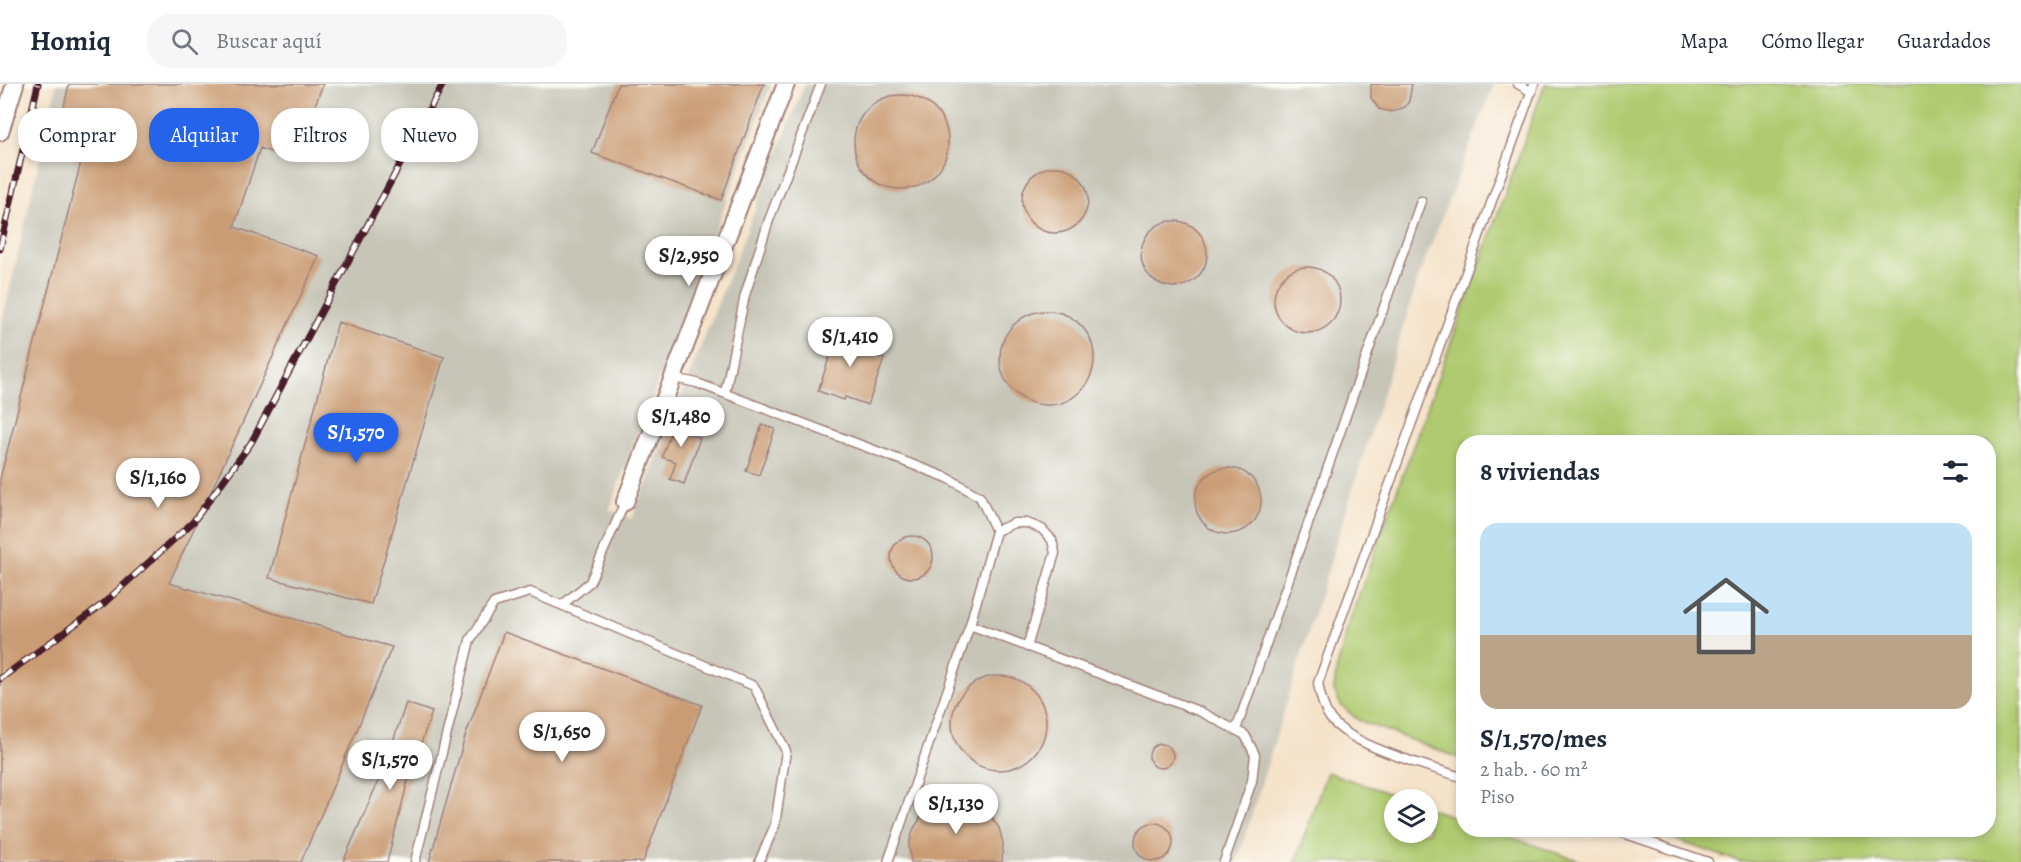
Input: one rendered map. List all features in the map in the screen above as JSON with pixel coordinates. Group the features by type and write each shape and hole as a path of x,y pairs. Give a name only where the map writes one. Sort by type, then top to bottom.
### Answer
{"street":[{"path":"0,132 15,84"},
{"path":"625,502 786,84"}],"lane":[{"path":"725,393 745,295 769,220 821,84"},
{"path":"1456,775 1362,743 1330,718 1318,683 1533,88 1518,84"},
{"path":"1236,730 1421,201"},
{"path":"674,378 725,393 948,478 980,497 996,531 970,625 888,862"},
{"path":"562,605 590,582 625,502"},
{"path":"996,531 1014,524 1027,523 1042,529 1052,540 1055,554 1027,647"},
{"path":"415,862 470,640 494,603 530,592 754,686 786,751 775,825 759,862"},
{"path":"970,625 1201,712 1245,735 1255,755 1252,781 1224,862"},
{"path":"1635,837 1708,862"}],"shaded area":[{"path":"57,84 771,84 609,510 632,519 805,84 1494,84 1419,276 1237,862 0,862 0,332 39,162 137,162 137,108 51,108"}],"green space":[{"path":"1545,84 2021,84 2021,862 1740,862 1667,837 1996,837 1996,435 1456,435 1456,757 1358,720 1341,705 1334,691 1336,672 1348,625"},
{"path":"1327,772 1384,792 1384,843 1438,843 1438,811 1456,817 1456,837 1510,837 1583,862 1295,862"}],"building":[{"path":"69,84 323,84 314,108 271,108 271,152 260,148 259,151 259,108 149,108 149,162 255,162 234,227 319,256 169,583 392,647 301,862 0,862 0,479 81,162 137,162 137,108 64,108"},
{"path":"618,84 764,84 721,200 592,153"},
{"path":"1371,84 1412,84 1409,101 1405,107 1392,112 1379,109 1371,98"},
{"path":"901,95 919,99 934,109 944,124 948,142 944,160 934,175 919,185 901,189 883,185 868,175 858,160 854,142 858,124 868,109 883,99"},
{"path":"1055,167 1068,169 1078,177 1086,187 1088,200 1086,213 1078,223 1068,231 1055,233 1042,231 1032,223 1024,213 1022,200 1024,187 1032,177 1042,169"},
{"path":"1174,221 1187,223 1197,231 1205,241 1207,254 1205,267 1197,277 1187,285 1174,287 1161,285 1151,277 1143,267 1141,254 1143,241 1151,231 1161,223"},
{"path":"1307,267 1320,269 1330,277 1338,287 1340,300 1338,313 1330,323 1320,331 1307,333 1294,331 1284,323 1276,313 1274,300 1276,287 1284,277 1294,269"},
{"path":"1047,311 1065,315 1080,325 1090,340 1094,358 1090,376 1080,391 1065,401 1047,405 1029,401 1014,391 1004,376 1000,358 1004,340 1014,325 1029,315"},
{"path":"338,322 444,357 371,604 269,578"},
{"path":"841,323 864,332 857,350 884,359 868,405 818,391"},
{"path":"678,411 692,416 686,433 700,438 684,484 670,479 676,462 662,457"},
{"path":"762,425 775,429 759,475 746,471"},
{"path":"1228,468 1241,470 1251,478 1259,488 1261,501 1259,514 1251,524 1241,532 1228,534 1215,532 1205,524 1197,514 1195,501 1197,488 1205,478 1215,470"},
{"path":"912,536 927,542 933,557 927,572 912,578 897,572 891,557 897,542"},
{"path":"504,632 702,705 643,862 429,862 465,737"},
{"path":"999,676 1017,680 1032,690 1042,705 1046,723 1042,741 1032,756 1017,766 999,770 981,766 966,756 956,741 952,723 956,705 966,690 981,680"},
{"path":"406,703 432,712 409,777 387,862 343,862 384,768"},
{"path":"1161,744 1169,748 1173,756 1169,764 1161,768 1153,764 1149,756 1153,748"},
{"path":"963,801 978,806 990,815 999,828 1003,843 1002,862 911,862 909,845 913,830 921,817 933,807 947,802"},
{"path":"1154,823 1168,828 1173,842 1168,856 1154,861 1140,856 1135,842 1140,828"}],"railway":[{"path":"0,249 38,84"},
{"path":"0,679 103,604 193,522 251,443 443,84"}]}
